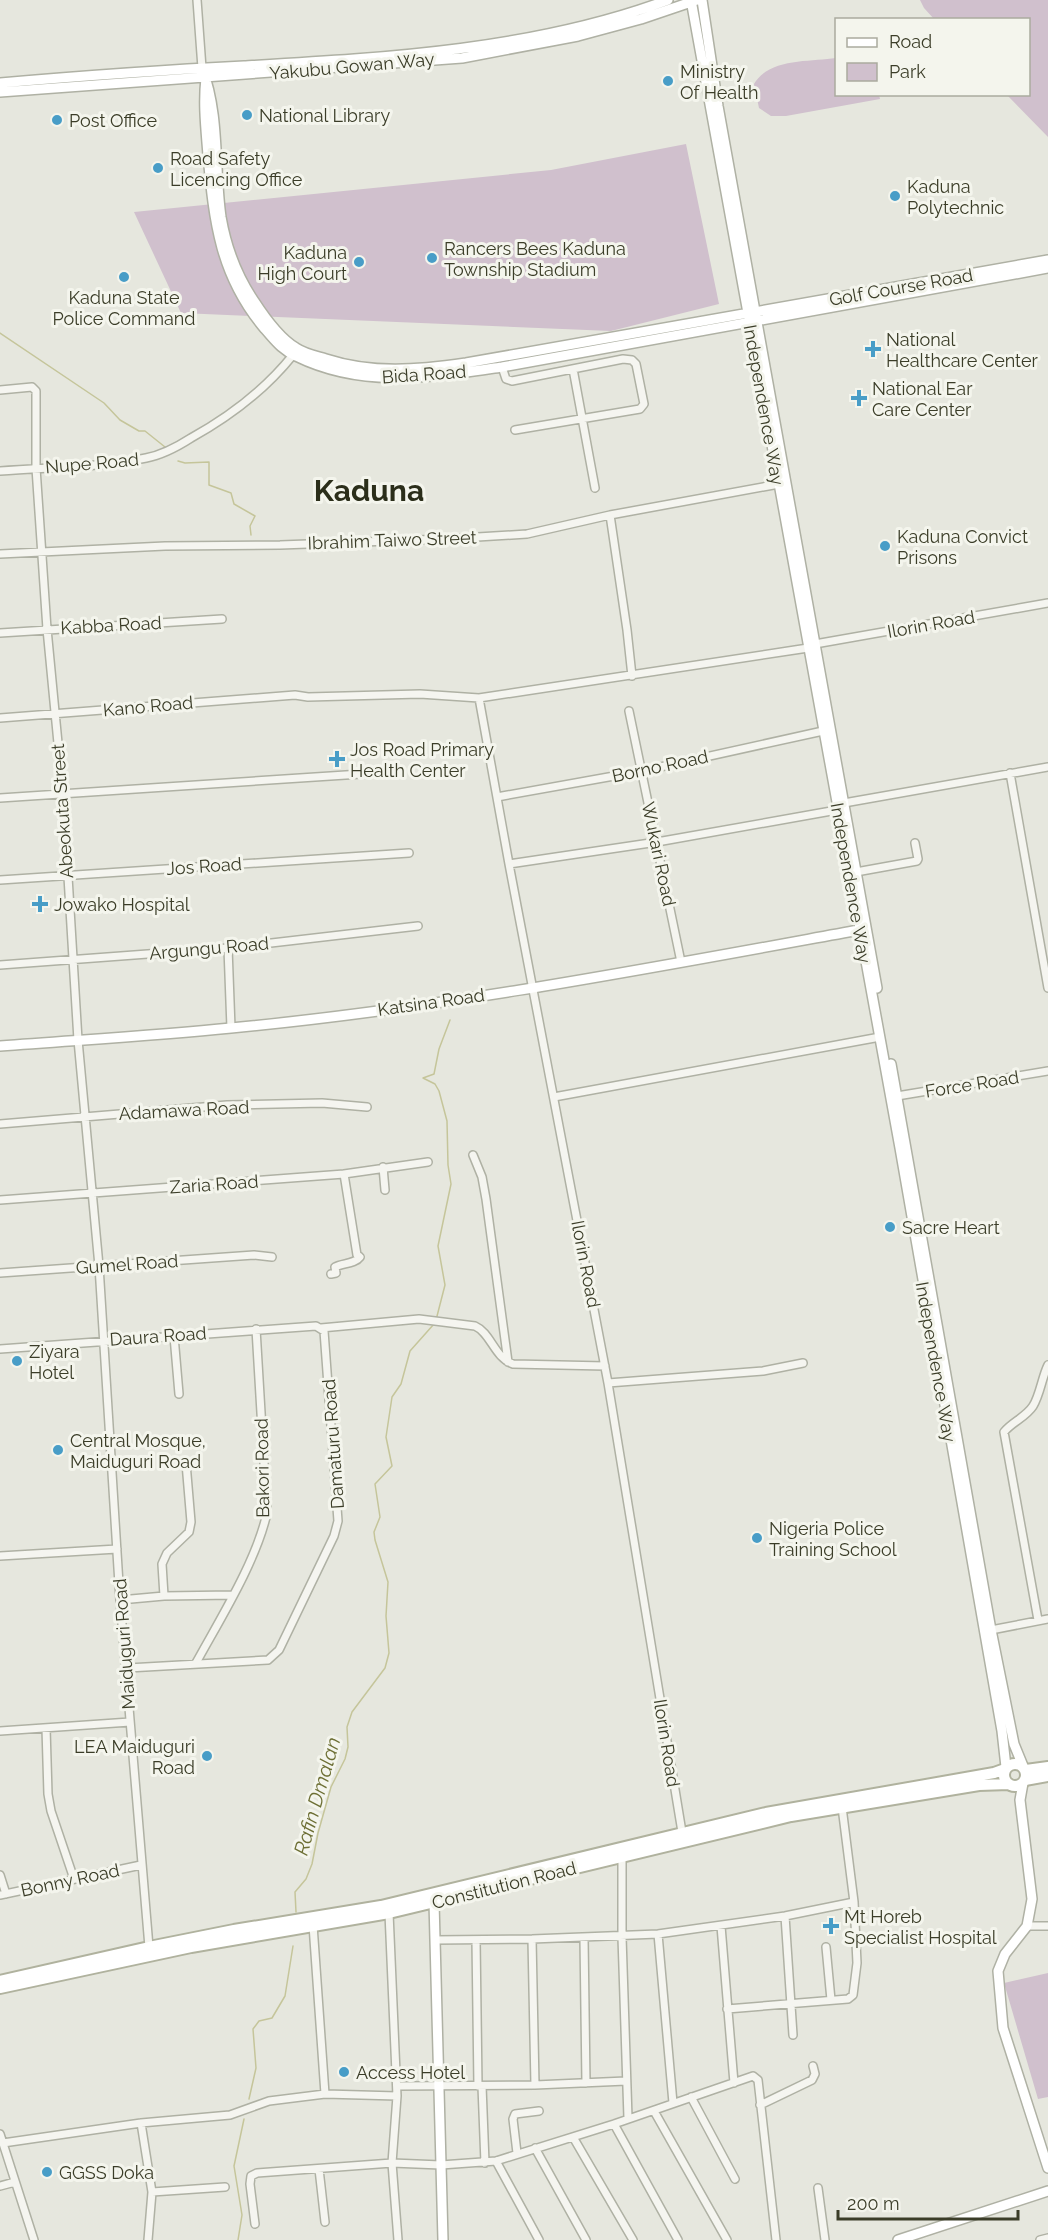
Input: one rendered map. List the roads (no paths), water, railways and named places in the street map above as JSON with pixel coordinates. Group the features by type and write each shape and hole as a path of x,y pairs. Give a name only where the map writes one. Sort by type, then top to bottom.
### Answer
{"main road":[{"name":"Constitution Road","path":"0,1988 139,1957 299,1923 527,1876 621,1856 753,1824 1020,1778 1014,1763 994,1773 803,1805 682,1832 527,1876 435,1902 389,1913 313,1925 299,1923"},
{"path":"1020,1778 1048,1767"},
{"path":"1006,1768 1004,1776 1020,1778 1048,1776"},
{"name":"Constitution Road","path":"0,1981 149,1947 285,1926"}],"street":[{"name":"Bida Road","path":"197,0 202,68 212,99 218,193 226,241 247,291 263,315 286,341 297,349 336,363 418,374 477,361 752,317"},
{"name":"Yakubu Gowan Way","path":"0,83 461,49 506,42 636,12 668,0"},
{"path":"704,13 708,0"},
{"name":"Yakubu Gowan Way","path":"0,92 462,58 578,36 696,1"},
{"name":"Independence Way","path":"696,1 704,13 778,484 811,646 823,731 856,872 991,1630 1020,1778 1020,1800 1032,1899 1027,1926"},
{"name":"Independence Way","path":"696,1 694,16 752,317 841,807 859,930 880,1037 1002,1731 1006,1768"},
{"path":"677,7 694,16"},
{"name":"Bida Road","path":"206,78 204,100 214,221 219,243 240,294 255,318 281,347 293,355 337,371 372,378 501,367 752,317"},
{"name":"Golf Course Road","path":"752,317 1048,260"},
{"name":"Golf Course Road","path":"752,317 1048,268"},
{"name":"Nupe Road","path":"0,471 115,463 163,453 220,422 252,399 273,380 293,355"},
{"path":"501,367 506,379 512,381 623,358 632,360 636,364 644,399 643,408 640,410 516,430"},
{"path":"573,369 595,488"},
{"name":"Abeokuta Street","path":"0,390 34,389 36,468 47,629 63,795 67,875 75,960 78,1040 99,1266 102,1340"},
{"name":"Ibrahim Taiwo Street","path":"0,554 42,550 445,539 527,534 610,515 778,484"},
{"path":"610,515 632,676"},
{"name":"Ilorin Road","path":"682,1832 605,1366 479,699 811,646 1048,603"},
{"name":"Kabba Road","path":"0,633 222,619"},
{"name":"Kano Road","path":"0,718 295,694 309,697 420,694 479,699"},
{"name":"Wukari Road","path":"629,711 681,963"},
{"name":"Borno Road","path":"497,797 642,771 823,731"},
{"path":"509,864 657,842 1048,767"},
{"path":"1010,773 1048,988"},
{"path":"0,798 361,774"},
{"path":"856,872 918,860 915,843"},
{"name":"Jos Road","path":"0,880 408,853"},
{"name":"Argungu Road","path":"0,965 228,948 418,926"},
{"name":"Katsina Road","path":"0,1046 231,1028 449,1001 681,963 859,930"},
{"path":"228,948 231,1028"},
{"path":"554,1097 880,1037"},
{"name":"Force Road","path":"897,1096 1047,1074"},
{"name":"Adamawa Road","path":"0,1124 228,1105 322,1103 368,1107"},
{"path":"473,1155 482,1177 486,1199 507,1362 605,1366"},
{"name":"Zaria Road","path":"0,1200 344,1174 428,1161"},
{"path":"383,1167 385,1190"},
{"path":"331,1274 336,1272 335,1267 345,1262 356,1262 360,1257 357,1254 344,1174"},
{"name":"Gumel Road","path":"0,1273 254,1255 272,1257"},
{"name":"Daura Road","path":"0,1349 406,1319 475,1326 482,1329 496,1351 507,1362"},
{"name":"Damaturu Road","path":"128,1668 268,1660 274,1656 334,1536 338,1521 325,1338 318,1327"},
{"name":"Bakori Road","path":"196,1663 233,1595 263,1528 267,1513 256,1329"},
{"path":"174,1336 179,1394"},
{"name":"Maiduguri Road","path":"102,1340 120,1600 128,1668 130,1722 149,1947"},
{"path":"608,1383 763,1371 803,1363"},
{"path":"1038,1620 1004,1432 1011,1423 1028,1412 1034,1404 1048,1365"},
{"path":"164,1596 162,1564 167,1553 189,1532 191,1522 186,1463"},
{"path":"0,1556 117,1549"},
{"path":"120,1600 164,1596 233,1595"},
{"path":"991,1630 1048,1618"},
{"path":"0,1731 130,1722"},
{"path":"46,1728 48,1794 51,1811 74,1879"},
{"path":"727,2008 848,1999 854,1991 857,1963 854,1902 842,1807"},
{"path":"621,1856 621,1936 628,2118"},
{"name":"Bonny Road","path":"3,1895 141,1865"},
{"path":"0,1875 3,1895"},
{"path":"435,1902 443,2240"},
{"path":"435,1940 584,1938 658,1934 785,1916 854,1902"},
{"path":"389,1913 397,2086 392,2163 398,2240"},
{"path":"785,1916 793,2035"},
{"path":"313,1925 325,2094"},
{"path":"721,1926 734,2083"},
{"path":"1048,1926 1027,1926 1005,1954 998,1971 1003,2028 1045,2147 1048,2168"},
{"path":"658,1934 673,2103"},
{"path":"584,1938 586,2083"},
{"path":"532,1939 535,2085"},
{"path":"476,1940 480,2086 485,2163"},
{"path":"826,1947 831,2001"},
{"path":"760,2105 812,2080 815,2074 813,2066"},
{"path":"255,2224 250,2184 251,2176 256,2173 392,2163 441,2164 496,2161 756,2077 776,2240"},
{"path":"397,2086 535,2085 626,2081"},
{"path":"3,2143 141,2123 230,2115 269,2101 325,2094 397,2096"},
{"path":"691,2097 735,2179"},
{"path":"517,2153 513,2119 515,2114 539,2111"},
{"path":"654,2111 727,2240"},
{"path":"141,2123 152,2192 148,2240"},
{"path":"614,2124 678,2240"},
{"path":"0,2134 34,2240"},
{"path":"573,2137 633,2240"},
{"path":"535,2148 586,2240"},
{"path":"496,2161 539,2240"},
{"path":"319,2169 325,2222"},
{"path":"0,2186 15,2182"},
{"path":"152,2192 225,2187"},
{"path":"818,2188 825,2240"},
{"path":"898,2240 914,2238 1048,2191"},
{"path":"1040,2240 1048,2238"}],"waterway":[{"path":"0,333 104,403 120,420 139,431 145,431 165,447"},
{"path":"178,461 209,462 209,485 231,493 234,504 255,516 250,526 251,535"},
{"name":"Rafin Dmalan","path":"436,1320 445,1285 438,1246 451,1184 447,1121 439,1091 435,1084 423,1078 434,1074 439,1049 450,1020"},
{"name":"Rafin Dmalan","path":"296,1912 295,1892 306,1879 312,1864 331,1787 345,1759 348,1747 347,1727 352,1712 385,1668 389,1653 386,1616 388,1582 374,1532 380,1517 375,1484 392,1466 386,1437 392,1397 401,1384 410,1351 434,1324"},
{"path":"249,2099 256,2068 253,2029 259,2021 272,2018 285,1996 293,1946"},
{"path":"238,2240 242,2215 234,2166 244,2119"}],"place":[{"name":"Ministry Of Health","path":"668,81"},
{"name":"National Library","path":"247,115"},
{"name":"Post Office","path":"57,120"},
{"name":"Road Safety Licencing Office","path":"158,168"},
{"name":"Kaduna Polytechnic","path":"895,196"},
{"name":"Rancers Bees Kaduna Township Stadium","path":"432,258"},
{"name":"Kaduna High Court","path":"359,262"},
{"name":"Kaduna State Police Command","path":"124,277"},
{"name":"National Healthcare Center","path":"873,349"},
{"name":"National Ear Care Center","path":"859,398"},
{"name":"Kaduna Convict Prisons","path":"885,546"},
{"name":"Jos Road Primary Health Center","path":"337,759"},
{"name":"Jowako Hospital","path":"40,904"},
{"name":"Sacre Heart","path":"890,1227"},
{"name":"Ziyara Hotel","path":"17,1361"},
{"name":"Central Mosque, Maiduguri Road","path":"58,1450"},
{"name":"Nigeria Police Training School","path":"757,1538"},
{"name":"LEA Maiduguri Road","path":"207,1756"},
{"name":"Mt Horeb Specialist Hospital","path":"831,1926"},
{"name":"Access Hotel","path":"344,2072"},
{"name":"GGSS Doka","path":"47,2172"}],"district":[{"name":"Kaduna","path":"369,490"}]}
